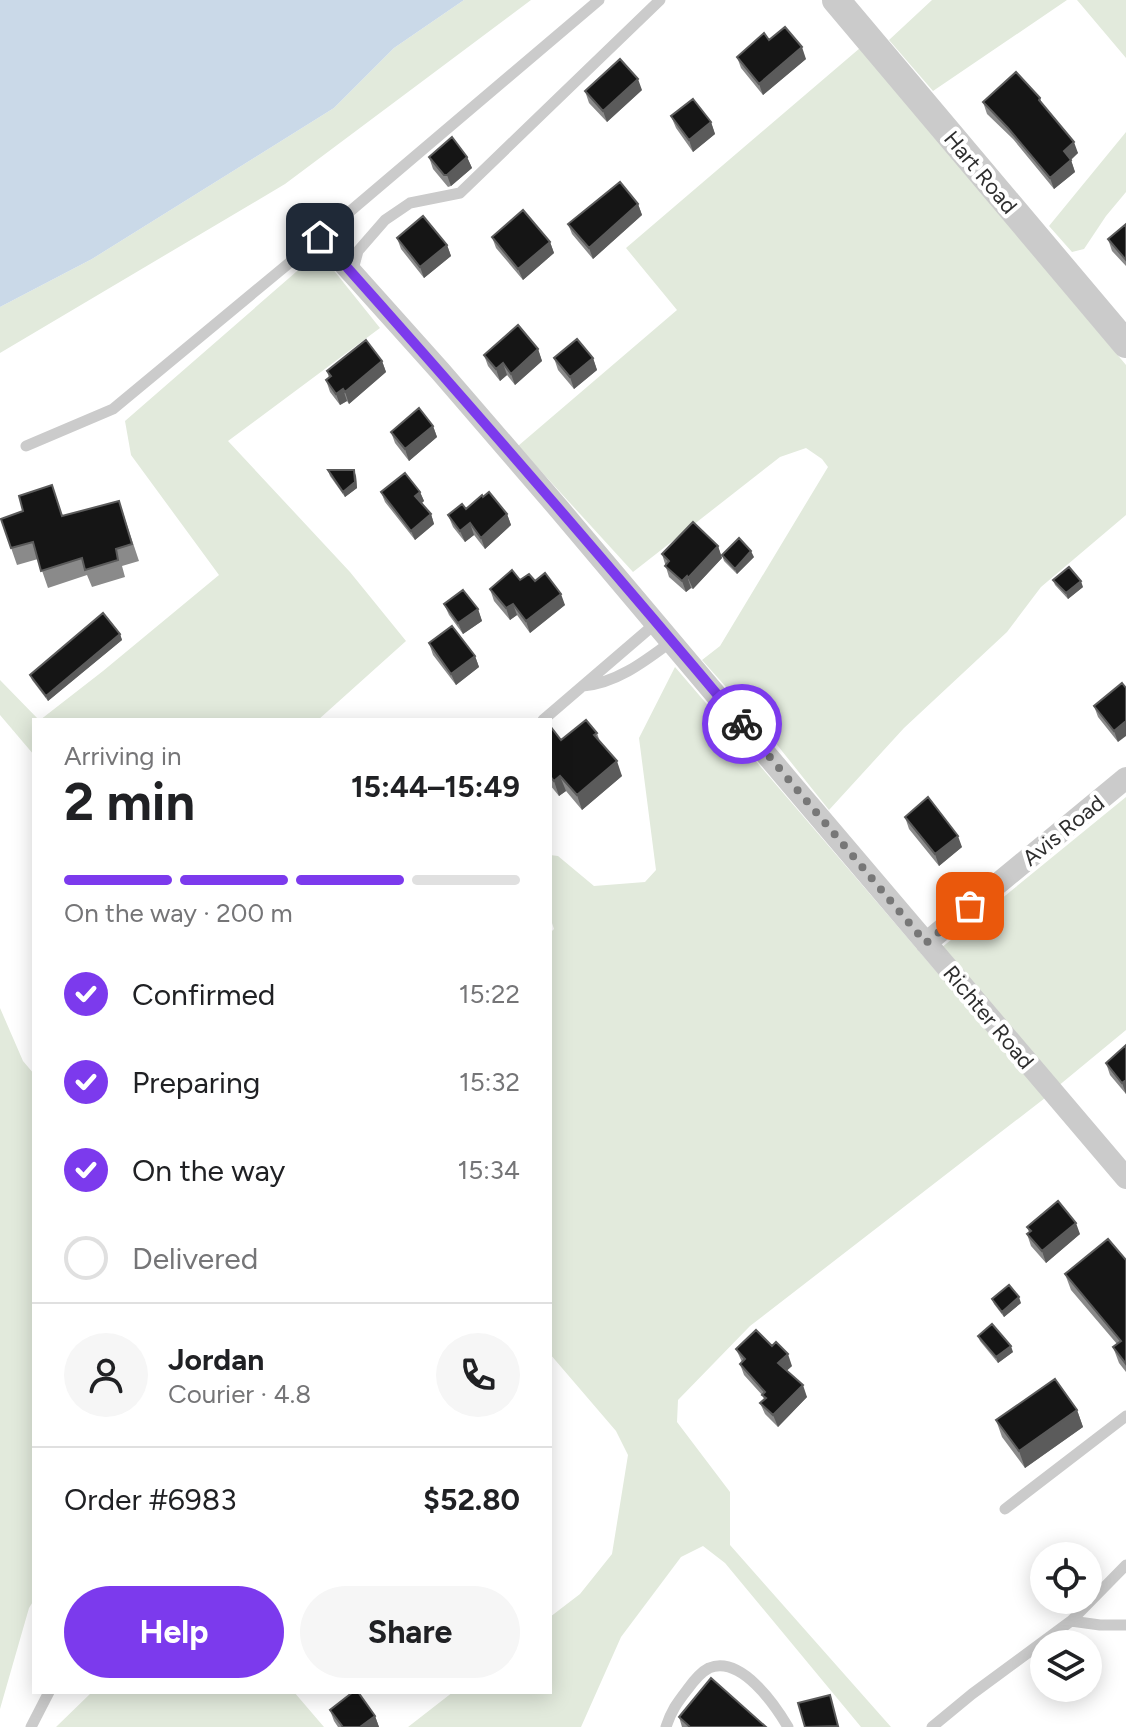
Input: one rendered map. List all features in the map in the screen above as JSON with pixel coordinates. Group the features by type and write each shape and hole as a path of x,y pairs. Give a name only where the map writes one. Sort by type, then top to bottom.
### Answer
{"street":[{"name":"Hart Road","path":"836,0 1126,344"},
{"name":"Richter Road","path":"320,237 656,622 1126,1178"},
{"name":"Avis Road","path":"926,943 1126,778"}],"lane":[{"path":"26,446 113,409 599,0"},
{"path":"352,273 358,251 385,220 410,203 460,193 660,0"},
{"path":"545,718 656,622"},
{"path":"583,686 600,684 640,665 672,641"},
{"path":"1005,1509 1126,1416"},
{"path":"932,1727 1071,1621 1126,1565"},
{"path":"1071,1621 1126,1625"},
{"path":"666,1727 672,1710 692,1683 709,1668 725,1666 754,1681 788,1727"},
{"path":"31,1727 48,1694"}],"shaded area":[{"path":"464,0 531,0 285,184 0,353 0,307 92,259 334,108 394,48"},
{"path":"932,0 1067,0 933,91 889,40"},
{"path":"1077,0 1126,0 1126,58"},
{"path":"860,48 1126,365 1126,515 1041,587 1007,632 904,728 829,810 774,741 702,660 720,646 828,467 822,459 806,448 780,457 633,572 518,446 677,310 626,248"},
{"path":"1126,132 1126,192 1084,249 1072,252 1049,226"},
{"path":"319,252 380,328 228,441 350,572 406,641 320,718 43,718 219,575 131,455 125,421"},
{"path":"675,667 1045,1098 750,1326 678,1400 677,1422 730,1492 730,1545 891,1727 861,1727 725,1563 703,1546 681,1557 621,1637 581,1727 408,1727 450,1694 552,1694 552,1615 580,1594 612,1554 628,1455 616,1431 552,1356 552,855 558,856 594,886 645,882 656,870 639,738"},
{"path":"0,680 37,718 32,718 32,753 0,715"},
{"path":"1126,797 1126,1030 1057,1087 941,948"},
{"path":"0,1008 23,1061 32,1072 32,1603 0,1709"},
{"path":"90,1694 296,1694 324,1727 56,1727"}],"water":[{"path":"0,0 464,0 394,48 334,108 92,259 0,307"}],"building":[{"path":"785,27 802,47 759,84 737,57 764,33 769,40"},
{"path":"620,59 638,79 603,111 585,91"},
{"path":"1016,72 1074,142 1064,151 1071,160 1050,178 983,102"},
{"path":"693,99 711,122 689,140 671,116"},
{"path":"452,137 467,157 444,175 429,157"},
{"path":"620,182 638,204 589,248 568,224"},
{"path":"523,210 550,242 518,269 492,237"},
{"path":"423,216 447,245 420,267 397,238"},
{"path":"1126,224 1126,260 1108,239"},
{"path":"518,325 538,349 511,374 503,363 496,369 484,355"},
{"path":"577,339 593,358 570,377 554,358"},
{"path":"366,340 382,361 345,392 343,389 336,394 326,380 331,376 327,371"},
{"path":"419,408 433,426 405,449 391,432"},
{"path":"328,470 354,470 355,482 343,492"},
{"path":"405,473 420,492 415,496 431,514 411,531 381,492"},
{"path":"52,485 62,516 119,501 132,544 116,549 118,560 85,570 82,558 41,571 33,542 11,548 1,519 23,511 19,496"},
{"path":"489,492 507,514 481,538 470,523 460,531 448,515 462,504 466,509"},
{"path":"693,522 718,546 682,581 665,566 669,561 662,554"},
{"path":"739,538 751,551 735,569 722,555"},
{"path":"1069,567 1081,581 1066,593 1053,580"},
{"path":"512,570 520,580 529,574 535,581 545,573 561,594 526,621 513,604 506,608 490,589"},
{"path":"463,590 478,609 458,623 444,604"},
{"path":"103,613 120,634 46,696 30,675"},
{"path":"452,626 475,656 451,674 429,643"},
{"path":"1122,683 1126,688 1126,721 1114,731 1094,706"},
{"path":"586,720 597,733 594,735 617,761 577,795 560,776 554,781 552,778 552,729 561,740"},
{"path":"928,797 958,836 935,854 905,817"},
{"path":"1126,1045 1126,1080 1122,1083 1106,1063"},
{"path":"1058,1201 1076,1223 1042,1251 1027,1234 1031,1231 1027,1227"},
{"path":"1108,1239 1126,1260 1126,1364 1113,1347 1121,1341 1065,1274"},
{"path":"1009,1285 1019,1297 1002,1312 992,1299"},
{"path":"992,1324 1011,1346 996,1357 978,1336"},
{"path":"756,1330 772,1346 776,1342 788,1354 778,1363 803,1385 773,1415 760,1403 766,1398 762,1395 765,1392 740,1364 745,1359 736,1349"},
{"path":"1055,1379 1077,1410 1019,1451 996,1420"},
{"path":"711,1678 766,1727 690,1727 679,1717"},
{"path":"350,1694 359,1694 375,1716 360,1727 343,1727 330,1710"},
{"path":"830,1695 838,1726 805,1727 798,1703"}],"way so far":[{"path":"742,724 926,943 970,906"}],"route":[{"path":"320,237 441,372 742,724"}]}
